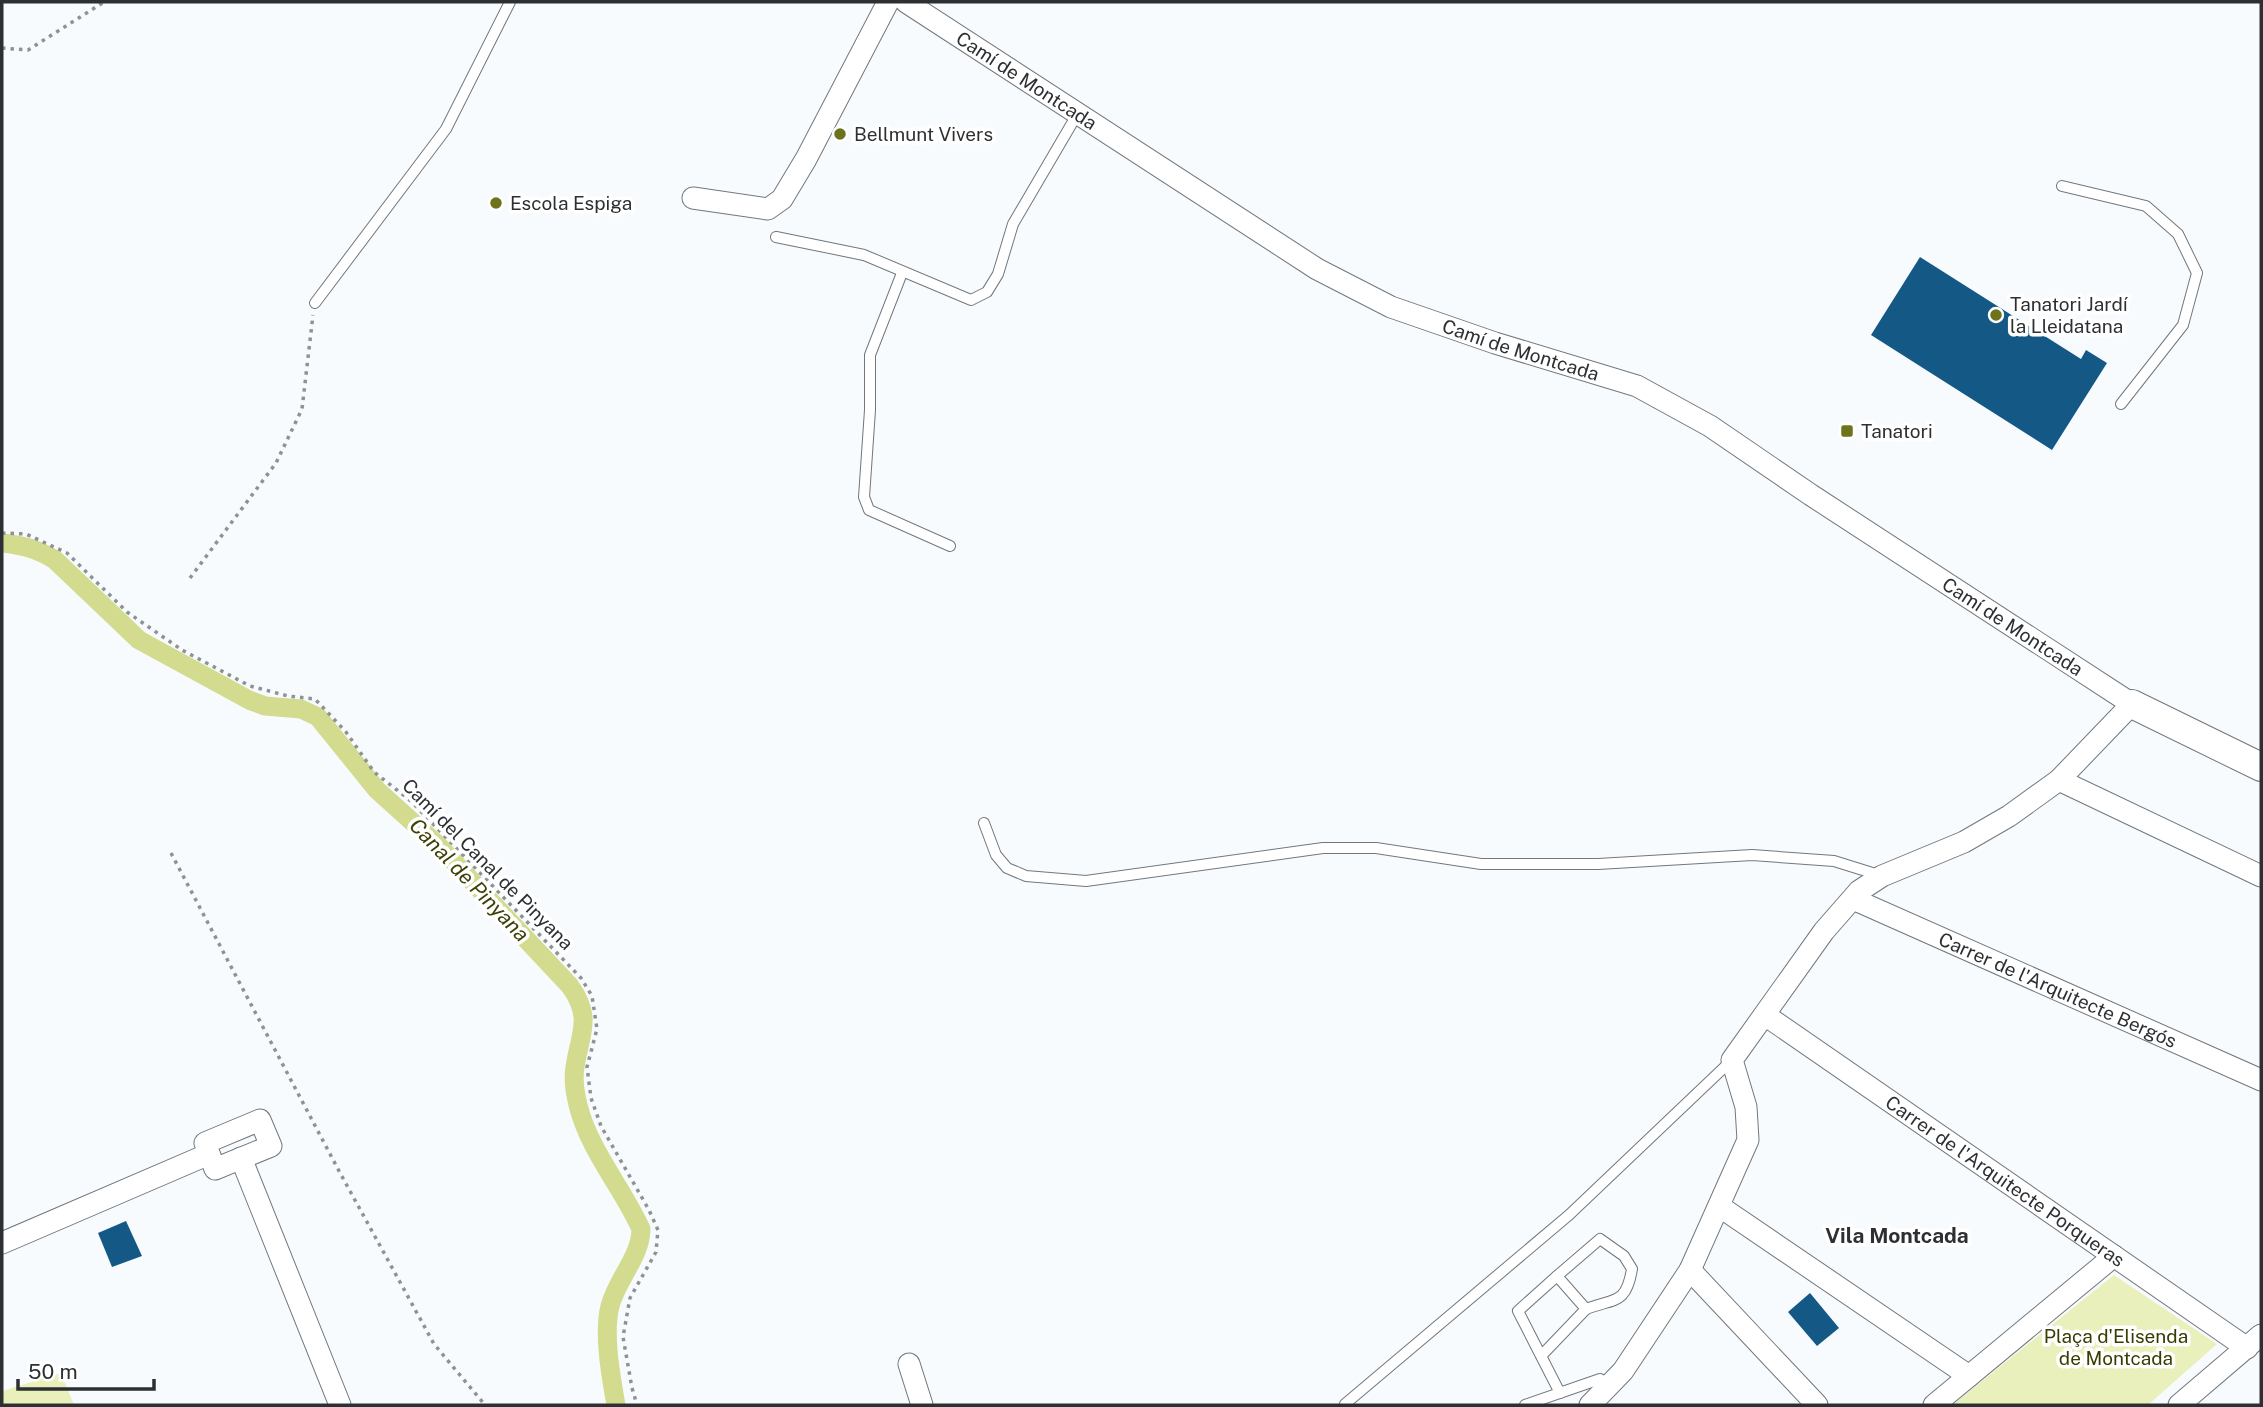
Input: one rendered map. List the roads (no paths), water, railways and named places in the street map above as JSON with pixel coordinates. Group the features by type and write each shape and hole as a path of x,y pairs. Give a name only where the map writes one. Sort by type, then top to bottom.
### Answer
{"street":[{"path":"693,198 768,209 782,199 806,159 888,2"},
{"name":"Camí de Montcada","path":"906,2 1317,268 1391,307 1495,343 1637,386 1710,426 2132,704"},
{"path":"1590,1405 1623,1371 1690,1270 1748,1140 1746,1107 1732,1060 1824,931 1859,891 1882,876 1964,842 2009,817 2059,780 2132,704 2261,767"},
{"path":"2059,780 2261,876"},
{"name":"Carrer de l'Arquitecte Bergós","path":"1853,899 2261,1080"},
{"name":"Carrer de l'Arquitecte Porqueras","path":"1765,1015 2114,1256 2254,1341"},
{"path":"260,1120 271,1146 241,1158 215,1169 205,1143 260,1120"},
{"path":"2,1243 209,1154"},
{"path":"241,1158 340,1405"},
{"path":"1719,1206 1969,1376"},
{"path":"1934,1405 2114,1256"},
{"path":"1690,1270 1817,1405"},
{"path":"2179,1405 2254,1341"},
{"path":"909,1364 922,1405"}],"lane":[{"path":"315,303 446,129 510,2"},
{"path":"776,237 863,255 971,300 987,292 998,274 1013,223 1078,113"},
{"path":"2062,186 2146,206 2178,233 2197,273 2183,325 2121,404"},
{"path":"902,273 870,355 870,410 864,497 869,510 950,546"},
{"path":"984,823 996,855 1007,867 1026,876 1086,881 1322,848 1376,848 1480,864 1598,864 1752,855 1834,861 1882,876"},
{"path":"1345,1404 1569,1216 1732,1060"},
{"path":"1541,1356 1586,1309 1618,1300 1629,1289 1632,1269 1624,1256 1600,1240 1518,1311 1541,1356 1560,1393"},
{"path":"1557,1276 1586,1309"},
{"path":"1525,1405 1600,1379 1610,1385"}],"waterway":[{"name":"Canal de Pinyana","path":"2,543 30,548 55,560 139,640 249,700 265,706 301,709 318,717 377,790 438,845 570,986 577,997 583,1017 574,1072 578,1105 598,1153 641,1229 637,1249 613,1296 608,1317 608,1356 616,1405"}],"place":[{"name":"Bellmunt Vivers","path":"840,134"},
{"name":"Escola Espiga","path":"496,203"},
{"name":"Tanatori Jardí la Lleidatana","path":"1996,315"},
{"name":"Tanatori","path":"1847,431"}],"district":[{"name":"Vila Montcada","path":"1897,1236"}],"park label":[{"name":"Plaça d'Elisenda de Montcada","path":"2116,1347"}]}
